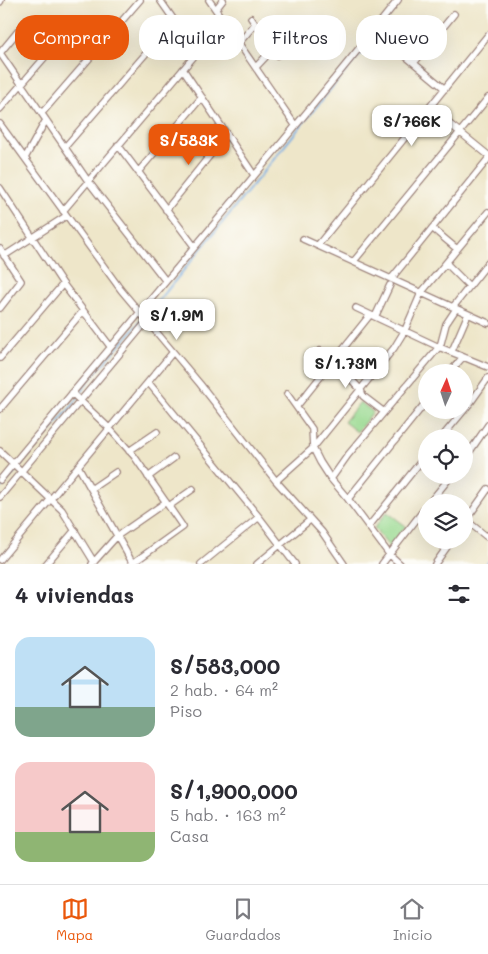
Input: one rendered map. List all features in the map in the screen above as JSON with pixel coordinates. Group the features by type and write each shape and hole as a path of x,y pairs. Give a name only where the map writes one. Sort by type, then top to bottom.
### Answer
{"street":[{"path":"42,113 140,0"},
{"path":"160,0 170,15"},
{"path":"209,0 220,15"},
{"path":"216,9 223,0"},
{"path":"386,15 398,0"},
{"path":"414,63 454,14"},
{"path":"244,35 253,21 254,22"},
{"path":"15,35 0,53 88,181 165,280"},
{"path":"318,245 488,35"},
{"path":"244,50 295,125"},
{"path":"0,480 356,52"},
{"path":"0,109 43,60"},
{"path":"65,147 140,60"},
{"path":"4,256 33,238 65,213 88,181 191,60"},
{"path":"256,67 262,60"},
{"path":"410,60 445,90"},
{"path":"183,69 254,175"},
{"path":"138,172 202,97"},
{"path":"354,261 488,98"},
{"path":"296,406 372,316 391,282 488,157 430,108"},
{"path":"25,158 46,120"},
{"path":"0,124 121,290 200,384 276,481 322,532 344,564"},
{"path":"166,210 227,134"},
{"path":"118,146 194,246"},
{"path":"0,188 63,284 110,346"},
{"path":"276,481 313,448 361,390 394,348 405,330 421,293 488,212"},
{"path":"432,228 457,249"},
{"path":"303,239 354,261 391,282 421,293 488,323"},
{"path":"0,249 21,281 1,306"},
{"path":"446,263 469,286"},
{"path":"330,479 441,343 446,324 454,308 488,263"},
{"path":"0,358 63,284"},
{"path":"356,308 438,347 488,367"},
{"path":"0,409 83,311"},
{"path":"452,351 468,314"},
{"path":"475,317 488,318"},
{"path":"0,496 147,321"},
{"path":"320,351 361,390 363,396 384,412"},
{"path":"0,560 173,352"},
{"path":"457,364 463,357"},
{"path":"448,429 488,378"},
{"path":"148,382 259,517 295,564"},
{"path":"72,393 130,451 183,527 133,564 78,466"},
{"path":"288,394 312,429 313,448 330,479 400,564"},
{"path":"348,499 418,412"},
{"path":"473,447 488,425"},
{"path":"130,451 157,432"},
{"path":"0,451 62,510 93,563 118,536 193,489"},
{"path":"148,477 174,458"},
{"path":"369,526 418,465"},
{"path":"91,489 116,472"},
{"path":"437,494 445,484"},
{"path":"473,510 488,489"},
{"path":"201,564 259,517"},
{"path":"382,564 418,517"},
{"path":"257,564 310,520"},
{"path":"473,527 487,537 488,535"},
{"path":"46,564 75,530"},
{"path":"435,564 446,549"}],"green space":[{"path":"360,402 373,412 357,432 344,422"},
{"path":"387,512 406,526 390,548 374,528"}],"waterway":[{"path":"19,466 74,404 89,380 161,298 334,85 361,53 364,55 367,45 402,0"},
{"path":"0,489 16,470"}]}
